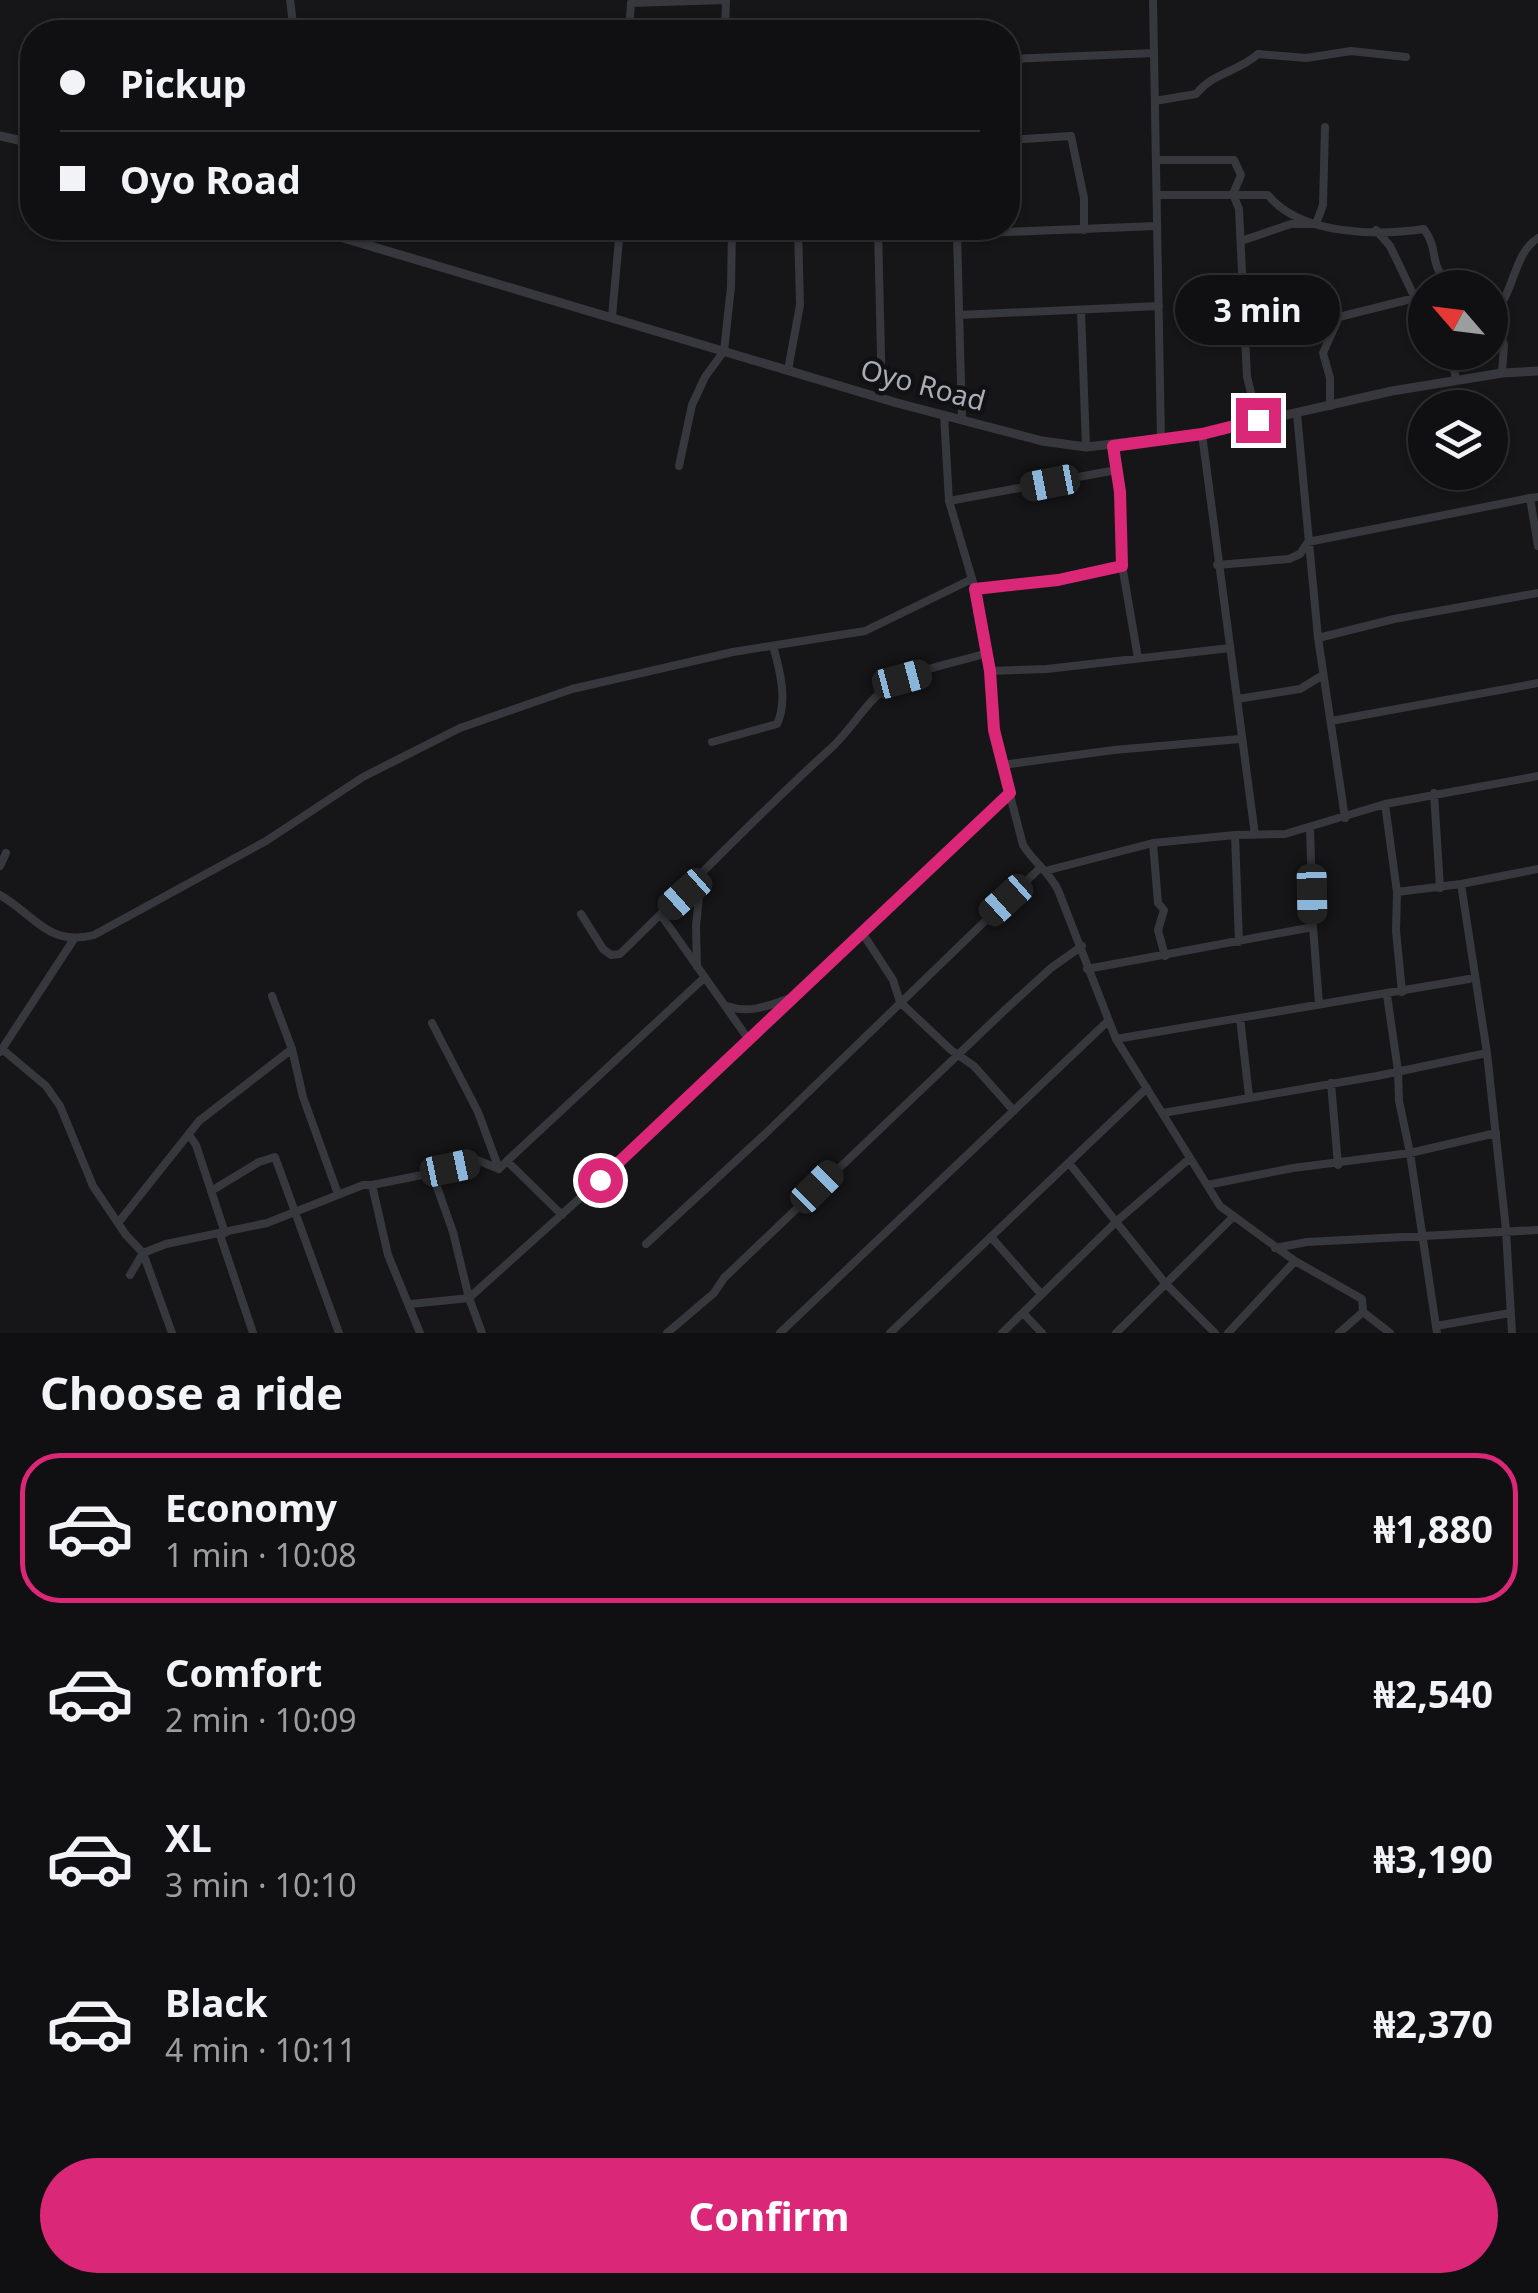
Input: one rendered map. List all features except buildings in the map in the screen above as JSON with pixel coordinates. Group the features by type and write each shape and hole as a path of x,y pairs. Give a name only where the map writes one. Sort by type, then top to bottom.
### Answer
{"street":[{"path":"630,20 632,4 726,0 725,20"},
{"path":"1153,0 1160,441"},
{"path":"1156,101 1196,94 1208,80 1243,67 1258,54 1306,58 1350,51 1406,57"},
{"path":"1020,59 1154,53"},
{"path":"1316,224 1323,205 1325,127"},
{"path":"1020,139 1071,136 1084,198 1084,230"},
{"path":"1157,160 1234,160 1240,175 1232,194 1238,209 1241,241 1247,377 1258,420"},
{"path":"1157,195 1268,195 1280,211 1316,224"},
{"path":"1241,241 1291,224 1424,230 1432,240 1436,270"},
{"path":"1020,232 1157,226"},
{"path":"1376,230 1390,246 1408,283"},
{"path":"1508,291 1525,249 1538,238"},
{"name":"Oyo Road","path":"351,240 882,398 1042,440 1086,447 1202,434 1392,391 1538,371"},
{"path":"612,317 619,240"},
{"path":"680,466 692,404 724,351 731,240"},
{"path":"788,370 800,305 798,240"},
{"path":"878,240 882,398"},
{"path":"957,240 962,420"},
{"path":"1330,406 1330,378 1323,353 1339,317 1408,300"},
{"path":"959,315 1159,306"},
{"path":"1080,310 1086,447"},
{"path":"1454,370 1456,380"},
{"path":"1297,414 1318,638 1345,818"},
{"path":"944,415 949,501 975,589 990,671 994,730 1022,845 1045,868 1082,946 1116,1039 1220,1206 1295,1261 1362,1299 1363,1312 1390,1333"},
{"path":"1202,434 1255,835"},
{"path":"1113,446 1122,566 1138,658"},
{"path":"949,501 1116,470"},
{"path":"1217,564 1289,559 1300,554 1308,542 1534,498 1538,546"},
{"path":"975,589 1058,580 1122,566"},
{"path":"0,895 57,937 74,939 108,929 212,872 362,777 460,728 572,689 706,658 865,631 972,579"},
{"path":"1318,638 1394,619 1538,593"},
{"path":"712,742 776,724 781,714 782,687 774,646"},
{"path":"990,671 1046,670 1230,648"},
{"path":"582,914 603,949 612,955 620,954 802,772 830,749 888,686 987,653"},
{"path":"1237,699 1300,689 1324,675"},
{"path":"1331,721 1538,683"},
{"path":"1002,765 1240,739"},
{"path":"646,1244 1045,868 1152,843 1285,834 1434,792 1538,776"},
{"path":"1434,792 1440,888"},
{"path":"411,1304 468,1298 562,1215 1010,793"},
{"path":"1384,804 1397,892 1402,992"},
{"path":"1310,827 1312,927 1319,1004"},
{"path":"1235,835 1239,942"},
{"path":"1152,843 1158,903 1164,910 1158,930 1165,956"},
{"path":"0,866 6,853"},
{"path":"1397,892 1538,869"},
{"path":"697,966 701,874"},
{"path":"1462,884 1496,1133 1512,1333"},
{"path":"661,915 749,1040"},
{"path":"1088,969 1312,927"},
{"path":"863,934 893,980 900,1002 988,1081 1014,1111"},
{"path":"74,939 1,1051 46,1086 60,1106 94,1186 143,1252 172,1333"},
{"path":"667,1333 714,1293 724,1278 833,1171 1051,968 1082,946"},
{"path":"499,1169 704,978"},
{"path":"1116,1039 1473,982"},
{"path":"1387,994 1399,1101 1437,1330 1510,1313"},
{"path":"272,996 338,1194"},
{"path":"725,1005 751,1010 794,997"},
{"path":"1240,1018 1249,1096"},
{"path":"780,1333 1108,1021"},
{"path":"432,1024 478,1112 499,1169"},
{"path":"0,1031 10,1037"},
{"path":"118,1223 213,1108 292,1049"},
{"path":"1163,1113 1487,1054"},
{"path":"1331,1084 1338,1164"},
{"path":"890,1333 1147,1088"},
{"path":"1207,1184 1410,1153 1496,1133"},
{"path":"189,1135 211,1191 253,1333"},
{"path":"211,1191 259,1162 276,1157 339,1333"},
{"path":"1002,1333 1118,1220 1189,1159"},
{"path":"130,1275 143,1252 267,1223 363,1185 432,1173 477,1160 499,1169"},
{"path":"507,1161 562,1215"},
{"path":"1069,1163 1165,1283 1215,1333"},
{"path":"432,1173 482,1333"},
{"path":"372,1186 388,1255 420,1333"},
{"path":"1116,1333 1233,1217"},
{"path":"1276,1248 1307,1242 1538,1230"},
{"path":"992,1238 1041,1294"},
{"path":"1228,1333 1295,1261"},
{"path":"1340,1333 1363,1312"},
{"path":"1023,1313 1042,1333"}],"route":[{"path":"600,1180 1010,793 994,730 990,671 975,589 1058,580 1122,566 1120,492 1113,446 1202,434 1258,420"}]}
